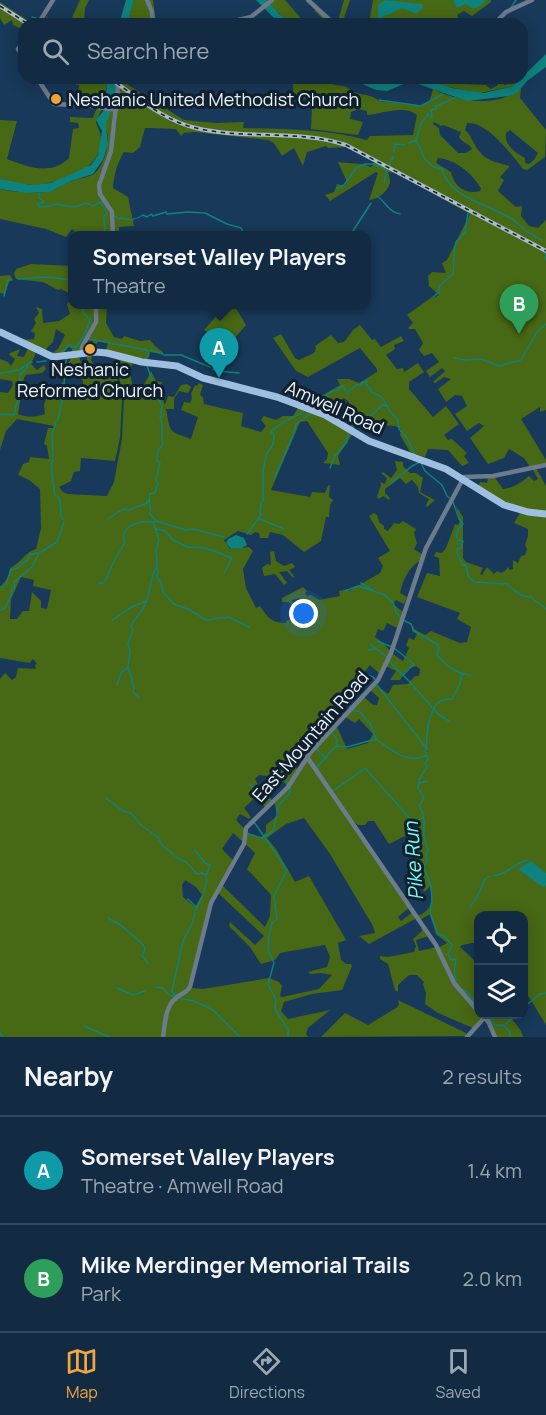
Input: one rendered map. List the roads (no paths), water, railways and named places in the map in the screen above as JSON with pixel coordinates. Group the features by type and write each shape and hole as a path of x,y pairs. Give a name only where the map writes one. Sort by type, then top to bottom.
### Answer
{"main road":[{"name":"Amwell Road","path":"0,332 53,357 80,352 101,352 142,362 177,366 201,377 277,397 325,415 369,441 436,464 468,479 504,505 528,512 546,514"}],"street":[{"path":"42,18 54,0"},
{"path":"147,0 152,18"},
{"path":"308,0 328,18"},
{"path":"500,18 506,12 532,0"},
{"path":"247,18 271,1"},
{"path":"41,84 54,104 115,109"},
{"path":"113,231 112,216 109,206 100,194 99,185 110,154 118,84"},
{"path":"80,352 96,322 96,309"},
{"path":"468,479 546,465"},
{"name":"East Mountain Road","path":"163,1037 170,1004 190,987 211,903 243,845 246,828 288,787 307,757 378,679 391,653 425,550 468,479"},
{"path":"307,757 436,945 452,980 474,1006"},
{"path":"467,1037 481,1019"},
{"path":"485,1019 495,1037"}],"waterway":[{"path":"510,9 516,0"},
{"path":"379,100 421,106 443,94"},
{"path":"455,98 436,106 436,109 431,110 432,118 428,114 421,124 416,140 425,159 432,166 442,169 446,179 461,194 514,220 542,240"},
{"path":"409,143 416,140"},
{"path":"394,152 395,144 406,145"},
{"path":"389,165 393,157"},
{"path":"337,188 344,185 356,168 365,164 375,164 387,170 384,183"},
{"path":"39,193 39,198 44,202 37,204 40,207 54,204 75,207 86,203 93,206 101,202 107,214 104,216 105,231"},
{"path":"377,196 390,209 400,214"},
{"path":"353,231 371,203"},
{"path":"115,216 119,219 130,219 166,212 167,214 205,213 241,228 242,231"},
{"path":"433,297 439,292 439,286 453,274 456,242 465,232 468,213"},
{"path":"545,253 546,260"},
{"path":"18,279 45,277 68,280"},
{"path":"4,296 10,279"},
{"path":"83,309 90,320 86,337"},
{"path":"454,358 481,359 499,366 521,360 537,332 546,324"},
{"path":"73,351 84,336"},
{"path":"89,339 147,350 149,355 146,358"},
{"path":"61,353 69,345 74,347"},
{"path":"150,350 163,354"},
{"path":"164,355 181,355 210,367"},
{"path":"57,421 67,358"},
{"path":"37,362 46,361"},
{"path":"0,414 14,415 19,394 20,375 27,368 28,363 32,362"},
{"path":"0,373 19,370 27,365"},
{"path":"147,366 162,407 160,417 163,445 158,450 157,460 160,463 156,479 158,484 149,499 150,514 155,520 159,540 156,552 157,578 161,582 163,592 174,604 206,620 229,617 249,627"},
{"path":"212,369 239,373"},
{"path":"309,406 343,386 347,393 356,385 367,381 366,384 372,392 382,397 398,420 399,429 407,438 415,455"},
{"path":"351,428 373,414 382,405 388,406"},
{"path":"247,534 261,515 263,469 267,453 273,445 274,435 271,432 306,410"},
{"path":"274,479 296,424 310,414"},
{"path":"53,457 52,435 56,423"},
{"path":"330,468 335,456 347,442 348,433"},
{"path":"53,459 55,495"},
{"path":"391,483 420,462"},
{"path":"421,463 425,471 442,485 451,499"},
{"path":"57,497 60,500 63,520"},
{"path":"108,519 123,509 129,510 147,503 149,499"},
{"path":"453,502 463,524 456,534 458,540 463,541 457,552 463,566 466,565 468,576 474,582 507,584 523,596 531,597 546,609"},
{"path":"260,519 284,529"},
{"path":"156,521 186,530 193,529 224,537"},
{"path":"41,552 57,542 64,522"},
{"path":"98,583 104,583 124,544 126,530 137,523 155,522"},
{"path":"157,529 165,531 173,540 187,547 206,548 232,558 224,573"},
{"path":"5,586 11,570 18,568 28,560 29,555 37,553"},
{"path":"12,594 14,582 32,567 39,553"},
{"path":"117,685 121,673 128,667 130,652 128,643 133,629 131,626 145,605 156,568"},
{"path":"361,583 372,590"},
{"path":"345,591 358,586 385,595 394,604 396,613 401,617"},
{"path":"0,610 5,608 11,595"},
{"path":"112,620 146,601"},
{"path":"405,621 411,624 414,631 437,644 439,647 437,655 448,666 471,675"},
{"path":"377,641 392,647"},
{"path":"370,644 387,657"},
{"path":"394,648 414,664 403,675"},
{"path":"368,650 375,649"},
{"path":"390,662 408,680"},
{"path":"128,667 134,687 133,692 139,698"},
{"path":"357,674 371,676 376,680"},
{"name":"Pike Run","path":"456,981 454,971 456,959 451,960 448,954 452,945 443,935 438,935 430,913 431,886 424,867 428,850 424,835 424,815 419,806 424,798 418,788 420,778 427,767 425,763 428,760 425,751 431,714 439,702 452,699 460,683 461,674"},
{"path":"409,681 438,714 449,721"},
{"path":"377,685 427,749"},
{"path":"349,696 350,707"},
{"path":"353,711 359,711 370,723 376,739"},
{"path":"322,723 331,729"},
{"path":"333,733 337,740 336,745"},
{"path":"317,767 336,746 347,747 376,739 406,757 426,756"},
{"path":"305,741 314,746"},
{"path":"316,749 326,758"},
{"path":"333,791 365,768 414,823 422,818"},
{"path":"271,775 274,778 284,777 288,783"},
{"path":"420,783 427,781"},
{"path":"249,784 271,801"},
{"path":"248,834 262,838 273,831 277,807 290,793 290,787"},
{"path":"106,798 123,811 131,813 141,825 158,837 162,845 186,862 197,874 206,875 207,881 203,894"},
{"path":"254,822 287,870 274,896 277,919 272,923 269,936 268,950 274,963 268,984 276,1000 275,1009 288,1030 288,1037"},
{"path":"195,850 205,863 210,865 207,874"},
{"path":"493,876 528,860"},
{"path":"470,907 484,880 490,876"},
{"path":"197,908 202,896"},
{"path":"188,899 197,908 195,911"},
{"path":"193,920 195,913"},
{"path":"108,918 142,943 145,949 142,956 148,963"},
{"path":"176,996 172,991 183,941 193,922"},
{"path":"156,987 162,988 171,996 176,995"},
{"path":"117,988 133,995 145,991"},
{"name":"Pike Run","path":"462,989 474,1002"},
{"path":"528,1004 540,994 546,993"},
{"path":"178,998 194,1001 213,1010 240,1037"},
{"name":"Pike Run","path":"489,1019 495,1025 503,1025 510,1032 510,1037"},
{"path":"504,1026 511,1019"},
{"path":"84,1026 109,1037"},
{"path":"0,1033 3,1037"}],"railway":[{"path":"0,6 19,18"},
{"path":"117,84 162,114 184,125 215,132 309,137 346,145 546,251"}],"place":[{"name":"Neshanic United Methodist Church","path":"56,99"},
{"name":"Mike Merdinger Memorial Trails","path":"519,334"},
{"name":"Neshanic Reformed Church","path":"90,349"},
{"name":"Somerset Valley Players","path":"219,378"}]}
